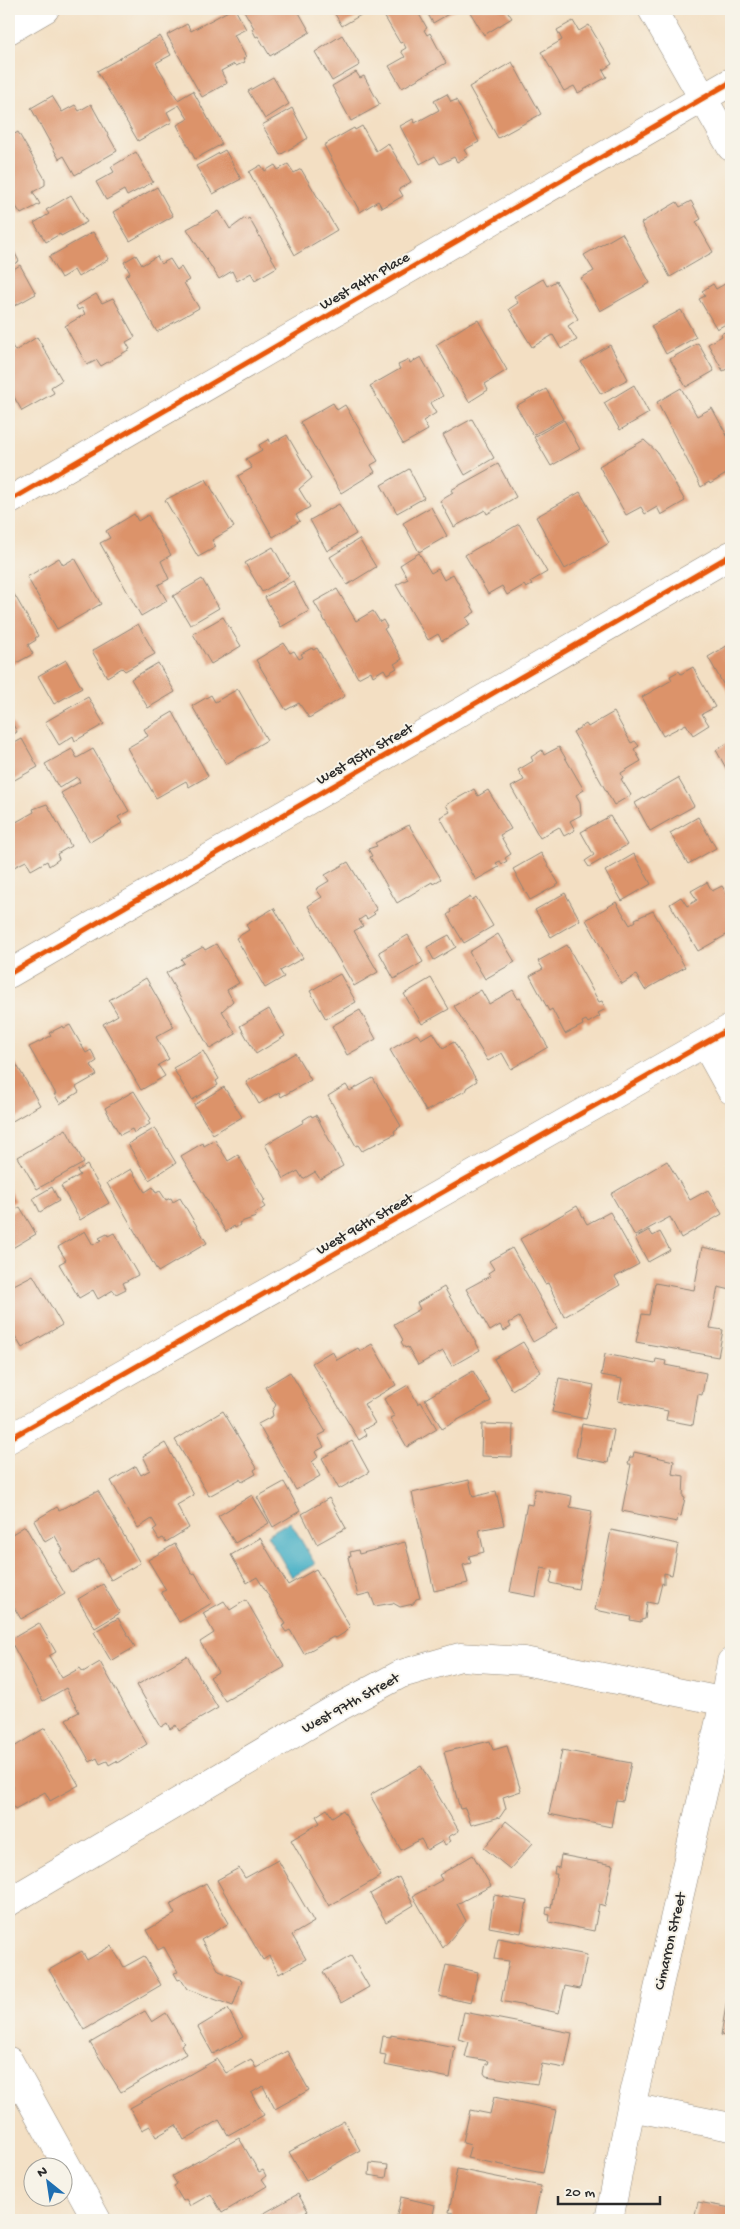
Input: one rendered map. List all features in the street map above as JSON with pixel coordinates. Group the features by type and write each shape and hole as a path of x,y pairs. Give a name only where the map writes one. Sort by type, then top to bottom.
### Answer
{"street":[{"path":"9,30 45,9"},
{"path":"652,9 731,147"},
{"name":"West 94th Place","path":"9,501 731,82"},
{"name":"West 95th Street","path":"9,974 731,554"},
{"name":"West 96th Street","path":"9,1439 731,1028"},
{"path":"705,1043 731,1090"},
{"name":"West 97th Street","path":"9,1902 332,1711 402,1674 460,1657 524,1662 728,1702"},
{"name":"Cimarron Street","path":"609,2220 632,2107 728,1702 731,1662"},
{"path":"9,2061 97,2220"},
{"path":"632,2107 731,2127"}],"water":[{"path":"290,1521 315,1564 292,1577 267,1535"}],"building":[{"path":"235,9 246,29 234,35 246,57 243,59 245,62 236,66 234,64 221,71 227,83 202,97 167,35 187,24 191,31"},
{"path":"243,9 297,9 310,32 270,56 258,36 256,37 252,29 254,28"},
{"path":"332,9 371,9 342,26"},
{"path":"392,9 416,9 427,28 424,30 427,35 430,33 446,63 402,88 389,66 405,57 401,51 406,48 403,42 400,43 383,14"},
{"path":"425,9 457,9 433,23"},
{"path":"468,9 506,9 512,18 484,35"},
{"path":"573,21 579,31 589,25 612,64 603,70 607,77 578,93 574,86 564,91 541,52 562,40 557,30"},
{"path":"342,35 360,65 332,81 315,52"},
{"path":"160,36 171,55 156,63 178,100 193,91 222,144 195,159 177,125 188,119 179,105 167,112 172,122 138,141 97,71"},
{"path":"512,62 541,114 498,138 469,87"},
{"path":"356,72 360,78 364,76 380,105 351,121 332,86"},
{"path":"273,77 289,104 265,119 248,91"},
{"path":"447,94 451,102 456,100 479,142 464,150 468,156 457,162 454,157 440,164 435,156 420,164 400,126 413,119 415,123 439,110 434,101"},
{"path":"52,96 62,112 75,105 79,111 91,104 117,151 75,175 64,156 59,159 31,108"},
{"path":"292,108 308,138 280,155 262,125"},
{"path":"362,126 376,151 388,143 411,182 399,189 403,196 382,208 378,201 360,212 324,145 354,128 355,130"},
{"path":"9,132 11,136 18,132 45,179 45,185 33,192 40,204 21,214 11,199 9,201"},
{"path":"225,150 241,179 213,194 196,166"},
{"path":"136,152 153,182 127,196 124,190 106,200 96,182 114,172 111,167"},
{"path":"288,164 294,173 301,169 337,230 295,255 249,172 261,165 265,171 275,165 278,170"},
{"path":"157,187 173,216 130,241 113,212"},
{"path":"71,195 87,222 46,242 34,223 49,214 46,210"},
{"path":"691,201 701,219 696,222 713,252 670,277 641,223 677,202 680,207"},
{"path":"219,211 230,229 245,218 246,220 249,218 277,267 255,280 251,273 237,281 232,271 219,279 187,229"},
{"path":"93,232 109,259 78,277 74,270 61,278 49,257"},
{"path":"622,233 650,283 600,311 581,278 594,271 584,255"},
{"path":"9,242 19,261 9,267"},
{"path":"136,255 142,265 157,256 161,264 170,259 177,270 181,267 189,280 184,283 199,308 157,332 125,276 130,273 124,262"},
{"path":"20,265 36,294 9,309 9,272"},
{"path":"543,279 547,286 556,281 578,319 568,326 577,340 561,349 553,335 532,347 509,309 518,303 514,296"},
{"path":"730,281 731,321 717,329 699,299 705,296 702,291 713,284 716,289"},
{"path":"96,294 102,303 113,298 135,337 126,342 130,349 101,366 97,360 87,365 65,326 85,314 82,308 78,310 76,306"},
{"path":"681,310 696,337 666,354 651,326"},
{"path":"478,320 507,370 485,384 488,390 469,402 436,345 470,323"},
{"path":"731,328 731,367 723,371 708,344"},
{"path":"37,337 62,380 51,387 54,393 22,411 9,388 9,340 15,351"},
{"path":"698,343 714,371 686,387 670,359"},
{"path":"610,345 628,379 601,394 581,362"},
{"path":"421,357 443,396 430,403 436,413 423,421 428,430 403,444 370,386 400,369 398,365 409,360 410,363"},
{"path":"634,385 649,413 620,430 604,403"},
{"path":"681,388 697,416 712,408 731,443 731,471 710,484 709,482 701,487 657,402"},
{"path":"546,389 563,419 533,435 516,406"},
{"path":"333,403 337,410 345,405 378,461 371,465 375,472 341,493 300,422"},
{"path":"472,419 494,458 465,475 443,435"},
{"path":"564,420 580,449 551,466 534,437"},
{"path":"287,435 312,478 299,489 310,507 296,515 300,521 273,537 238,476 252,468 246,459 262,450 259,445 269,439 271,444"},
{"path":"644,440 657,452 685,501 661,515 657,507 645,514 641,507 626,515 599,466"},
{"path":"498,464 516,497 487,514 485,510 454,527 440,501 453,493 451,490"},
{"path":"409,469 424,498 397,513 381,485"},
{"path":"206,479 234,527 212,540 216,547 198,557 165,500"},
{"path":"580,492 609,543 565,569 536,517"},
{"path":"339,504 356,534 327,551 310,520"},
{"path":"431,507 447,536 419,552 403,523"},
{"path":"134,514 138,521 148,515 171,555 161,561 169,579 158,585 167,601 141,616 100,543 110,538 106,531"},
{"path":"519,524 547,572 530,582 532,585 526,588 524,585 507,595 502,586 488,594 465,555"},
{"path":"359,539 376,567 347,585 330,557"},
{"path":"273,547 289,576 262,592 245,563"},
{"path":"419,553 431,573 438,569 444,580 453,574 475,612 466,618 470,625 442,641 438,634 428,640 396,585 408,579 400,565"},
{"path":"59,558 63,565 75,558 101,604 57,629 27,577"},
{"path":"202,579 219,608 190,625 173,596"},
{"path":"293,581 309,611 281,627 265,597"},
{"path":"10,587 38,636 35,638 36,640 28,645 33,654 9,667"},
{"path":"337,589 356,621 373,611 380,622 383,620 387,627 384,629 402,659 394,664 397,668 387,674 384,669 373,676 371,671 358,678 314,602"},
{"path":"223,617 241,646 211,664 193,634"},
{"path":"138,624 155,654 125,671 122,668 107,677 92,651"},
{"path":"731,640 731,698 708,657 730,644"},
{"path":"284,643 290,653 294,651 299,659 303,657 301,654 312,648 313,650 317,648 345,696 309,718 299,703 286,710 256,660"},
{"path":"66,660 82,688 54,704 38,676"},
{"path":"158,663 175,692 148,708 131,679"},
{"path":"693,667 715,707 702,714 709,725 693,735 686,724 663,736 642,697 672,680 670,676 679,671 681,674"},
{"path":"238,689 267,740 226,764 192,706 211,695 215,702"},
{"path":"88,697 104,724 75,741 73,736 59,745 45,722"},
{"path":"173,712 208,776 189,787 186,781 156,798 127,748 148,736 144,729"},
{"path":"614,712 631,743 635,741 639,746 634,749 641,761 621,773 623,778 621,779 631,795 614,805 573,732 586,724 588,727"},
{"path":"9,717 17,732 9,737"},
{"path":"22,739 38,767 9,783 9,746"},
{"path":"731,741 731,777 716,750"},
{"path":"559,747 584,790 576,795 580,802 581,815 570,821 575,830 564,836 559,827 540,838 511,787 524,780 518,770 533,761 531,757 542,750 544,755"},
{"path":"72,749 77,758 93,749 129,811 118,817 122,823 90,842 61,793 80,782 77,777 59,788 45,764"},
{"path":"678,778 694,806 650,831 635,803"},
{"path":"474,789 478,796 488,790 511,829 500,835 511,854 505,858 507,861 502,864 500,861 496,863 499,867 476,880 440,817 450,812 446,805"},
{"path":"47,804 71,846 57,854 59,859 49,866 47,861 31,870 26,861 12,868 9,863 9,826 34,812 33,809"},
{"path":"610,816 627,845 589,867 585,861 594,855 581,832"},
{"path":"698,817 716,848 688,864 670,833"},
{"path":"409,825 441,879 433,884 432,882 397,903 370,857 372,856 368,849 377,846 375,843"},
{"path":"541,853 559,884 530,900 513,869"},
{"path":"634,854 651,884 622,901 605,871"},
{"path":"348,862 377,910 373,912 375,914 367,919 365,916 359,920 363,926 354,931 378,972 354,986 308,906 322,897 316,889 329,881 325,875"},
{"path":"707,882 712,891 722,886 731,901 731,939 728,934 698,951 670,904 681,897 687,906 697,900 691,891"},
{"path":"565,893 580,920 551,937 535,910"},
{"path":"470,897 472,900 476,897 493,926 464,943 447,915 451,912 450,910"},
{"path":"616,902 630,925 636,921 635,919 653,911 685,967 645,990 636,975 622,984 586,920"},
{"path":"274,908 303,958 280,971 284,977 265,988 236,938 249,930 246,925"},
{"path":"498,934 515,962 485,979 469,952"},
{"path":"408,935 423,962 394,979 379,952"},
{"path":"449,935 456,947 434,960 427,947"},
{"path":"216,944 239,983 227,990 233,1001 222,1011 236,1034 210,1049 166,973 184,963 181,959 203,947 205,950"},
{"path":"567,945 599,1002 602,1001 606,1009 598,1013 600,1016 588,1023 586,1020 582,1022 583,1025 565,1034 552,1009 549,1011 530,976 543,969 538,961"},
{"path":"340,974 356,1002 326,1019 310,991"},
{"path":"146,978 174,1027 156,1037 169,1059 158,1065 165,1076 141,1090 103,1024 118,1015 109,1000"},
{"path":"431,978 449,1009 422,1024 404,994"},
{"path":"481,990 489,1004 513,990 518,999 520,998 548,1047 511,1069 502,1053 488,1061 454,1006"},
{"path":"269,1009 285,1036 256,1054 240,1026"},
{"path":"360,1010 376,1039 347,1055 332,1026"},
{"path":"70,1025 86,1053 91,1050 97,1061 91,1065 97,1075 76,1087 79,1092 60,1104 29,1047 51,1036 49,1033 63,1026 64,1028"},
{"path":"433,1032 443,1048 454,1042 477,1081 466,1088 467,1090 426,1111 390,1050 417,1034 421,1039"},
{"path":"203,1051 219,1079 216,1081 218,1085 192,1100 173,1068"},
{"path":"295,1053 311,1080 281,1097 279,1092 259,1104 246,1082"},
{"path":"15,1062 40,1105 9,1123 9,1065"},
{"path":"373,1078 401,1126 394,1131 395,1134 362,1151 358,1145 356,1146 328,1096 346,1085 350,1091"},
{"path":"224,1087 242,1117 213,1134 194,1105"},
{"path":"134,1091 151,1119 148,1121 150,1124 134,1133 132,1129 120,1135 105,1108"},
{"path":"311,1115 312,1117 316,1115 343,1166 320,1179 315,1172 303,1179 298,1171 284,1179 265,1145 304,1122 303,1120"},
{"path":"155,1128 176,1163 149,1180 128,1144"},
{"path":"66,1129 84,1163 37,1189 18,1157"},
{"path":"215,1140 228,1161 238,1155 265,1201 262,1203 265,1207 254,1214 256,1217 239,1223 240,1225 235,1228 234,1226 226,1232 181,1156 203,1143 204,1146"},
{"path":"667,1161 690,1200 708,1190 722,1214 681,1238 670,1217 635,1236 611,1194"},
{"path":"87,1165 109,1203 80,1220 61,1186 80,1175 77,1171"},
{"path":"131,1169 145,1192 153,1187 156,1193 160,1191 166,1200 171,1198 173,1202 180,1198 207,1243 158,1272 107,1183"},
{"path":"52,1187 59,1201 40,1212 33,1198"},
{"path":"9,1188 16,1201 9,1205"},
{"path":"577,1206 587,1224 610,1212 639,1264 615,1277 620,1285 564,1317 548,1283 545,1284 520,1239"},
{"path":"20,1207 36,1234 9,1250 9,1213"},
{"path":"649,1230 653,1236 660,1232 670,1250 648,1262 635,1238"},
{"path":"85,1231 93,1245 101,1240 99,1238 114,1233 138,1275 123,1283 126,1289 116,1294 113,1290 98,1299 93,1290 79,1298 59,1264 66,1260 58,1247"},
{"path":"702,1247 731,1253 731,1290 718,1287 710,1328 723,1330 718,1357 636,1342 642,1314 649,1315 655,1283 694,1290"},
{"path":"512,1248 557,1328 533,1342 519,1317 509,1323 511,1327 504,1331 500,1325 490,1331 466,1289 490,1276 488,1273 494,1269 489,1261"},
{"path":"33,1275 62,1325 22,1348 9,1326 9,1285 10,1287"},
{"path":"444,1287 480,1350 452,1366 443,1351 418,1365 408,1347 405,1348 401,1342 403,1340 394,1324 420,1309 417,1303"},
{"path":"523,1342 541,1372 512,1390 494,1359"},
{"path":"372,1344 396,1385 364,1404 375,1423 363,1430 367,1435 359,1440 312,1363 332,1351 337,1360 358,1348 360,1351"},
{"path":"605,1354 655,1364 656,1359 666,1361 665,1365 706,1373 702,1395 698,1394 693,1425 666,1420 668,1411 618,1401 622,1379 601,1375"},
{"path":"473,1371 491,1401 442,1429 425,1399"},
{"path":"290,1372 326,1432 318,1436 324,1447 315,1452 318,1457 312,1462 320,1476 296,1490 258,1424 273,1416 272,1411 276,1405 265,1387"},
{"path":"559,1378 594,1385 586,1419 552,1412"},
{"path":"408,1385 418,1404 421,1402 437,1429 407,1447 390,1418 394,1416 384,1399"},
{"path":"223,1411 257,1468 254,1470 256,1474 242,1482 240,1479 209,1496 175,1440"},
{"path":"482,1424 513,1425 512,1457 481,1456"},
{"path":"582,1424 614,1430 608,1463 576,1457"},
{"path":"352,1441 369,1472 339,1489 322,1458"},
{"path":"165,1443 194,1495 177,1505 189,1528 166,1542 163,1538 159,1540 153,1530 157,1527 152,1519 138,1528 111,1481 136,1466 141,1475 150,1470 143,1456"},
{"path":"634,1452 674,1461 672,1474 684,1476 683,1497 685,1498 681,1516 678,1515 677,1522 622,1511 631,1464 628,1464"},
{"path":"469,1480 473,1497 496,1491 504,1525 479,1530 484,1552 469,1556 471,1563 463,1565 468,1583 434,1591 412,1493"},
{"path":"284,1482 300,1511 273,1527 257,1497"},
{"path":"535,1489 572,1496 570,1507 592,1511 578,1589 550,1583 553,1570 541,1568 536,1597 510,1592 527,1504 532,1505"},
{"path":"98,1491 140,1563 111,1580 98,1558 72,1573 60,1552 63,1550 55,1536 45,1542 34,1521 57,1507 59,1510"},
{"path":"252,1495 269,1523 235,1543 218,1516"},
{"path":"329,1498 346,1528 317,1544 302,1514"},
{"path":"25,1526 65,1594 21,1619 9,1599 9,1536"},
{"path":"611,1530 678,1544 672,1575 664,1573 664,1584 662,1583 657,1604 647,1602 645,1619 641,1620 641,1622 630,1620 631,1617 595,1610"},
{"path":"260,1538 288,1585 316,1569 350,1627 344,1633 336,1638 333,1637 304,1654 290,1630 286,1632 282,1626 286,1624 257,1577 247,1583 231,1555"},
{"path":"405,1542 420,1598 416,1599 413,1604 400,1607 393,1603 375,1606 370,1593 358,1596 348,1557 351,1556 350,1552 358,1550 359,1554"},
{"path":"175,1544 192,1574 195,1573 212,1603 179,1622 161,1592 166,1590 148,1560"},
{"path":"103,1584 120,1613 95,1628 78,1599"},
{"path":"246,1600 285,1667 225,1701 210,1677 218,1672 200,1642 214,1633 203,1613 224,1601 230,1610"},
{"path":"118,1618 135,1647 111,1661 94,1632"},
{"path":"39,1623 56,1652 49,1656 62,1678 80,1668 83,1672 100,1662 147,1744 117,1763 116,1761 109,1765 107,1761 100,1764 97,1758 90,1762 66,1719 79,1712 66,1688 43,1701 10,1640"},
{"path":"187,1656 218,1708 179,1731 176,1725 170,1729 167,1723 161,1727 137,1685"},
{"path":"45,1728 79,1785 50,1801 45,1792 15,1809 9,1799 9,1791 14,1788 9,1779 11,1776 9,1772 9,1750"},
{"path":"490,1741 493,1750 507,1746 521,1791 503,1797 506,1808 500,1817 471,1825 465,1808 460,1809 444,1752"},
{"path":"562,1750 631,1763 623,1801 616,1800 611,1827 549,1814"},
{"path":"421,1766 459,1831 448,1837 451,1841 445,1845 443,1841 427,1850 421,1839 401,1850 370,1795"},
{"path":"327,1809 332,1817 343,1810 381,1876 329,1906 291,1840 320,1823 316,1816"},
{"path":"506,1821 533,1843 510,1869 484,1848"},
{"path":"473,1855 491,1886 457,1904 466,1921 443,1948 413,1896 442,1880 439,1875"},
{"path":"561,1855 613,1865 605,1906 599,1904 594,1931 549,1922 550,1915 546,1914 547,1907 551,1908 557,1874 554,1874 555,1867 559,1868"},
{"path":"278,1860 314,1922 292,1935 306,1959 279,1974 269,1956 263,1960 217,1880 239,1868 245,1878"},
{"path":"399,1877 414,1905 386,1922 370,1894"},
{"path":"206,1883 229,1923 201,1940 219,1971 242,1980 233,2006 187,1989 181,1979 178,1980 174,1973 178,1972 164,1947 158,1950 147,1930 175,1914 170,1904"},
{"path":"494,1895 527,1901 521,1933 489,1927"},
{"path":"498,1938 587,1955 580,1989 565,1986 559,2013 501,2001 509,1961 494,1959"},
{"path":"111,1946 124,1967 144,1956 161,1985 84,2030 49,1970 82,1951 87,1960"},
{"path":"351,1956 369,1987 341,2003 323,1972"},
{"path":"446,1965 478,1972 471,2003 439,1996"},
{"path":"731,1982 731,2038 721,2035"},
{"path":"228,2009 243,2037 213,2054 198,2027"},
{"path":"145,2011 152,2022 166,2013 184,2043 181,2045 186,2054 121,2092 90,2043"},
{"path":"464,2012 572,2033 565,2068 542,2064 537,2084 486,2076 484,2073 486,2064 489,2061 465,2057 469,2042 458,2039"},
{"path":"391,2035 455,2047 450,2078 384,2065 386,2055 380,2054 383,2036 391,2037"},
{"path":"287,2051 309,2090 275,2109 263,2086 251,2093 264,2115 228,2135 219,2120 184,2140 176,2125 156,2137 150,2126 142,2130 130,2108 217,2059 226,2073 251,2059 256,2068"},
{"path":"494,2097 556,2110 543,2173 467,2158 471,2144 463,2142 470,2110 490,2114"},
{"path":"344,2121 360,2150 306,2181 289,2152"},
{"path":"239,2138 259,2172 263,2170 266,2176 262,2179 267,2186 222,2213 211,2194 190,2206 186,2199 183,2201 174,2186 177,2184 172,2176"},
{"path":"370,2163 388,2165 386,2178 369,2175"},
{"path":"457,2169 541,2186 534,2220 452,2220 453,2213 449,2212"},
{"path":"298,2194 308,2211 294,2218 296,2220 252,2220"},
{"path":"401,2197 435,2205 432,2220 396,2220"},
{"path":"698,2202 731,2208 731,2220 694,2220"}],"cycle path":[{"path":"9,501 731,82"},
{"path":"9,974 731,555"},
{"path":"9,1439 731,1028"}]}
